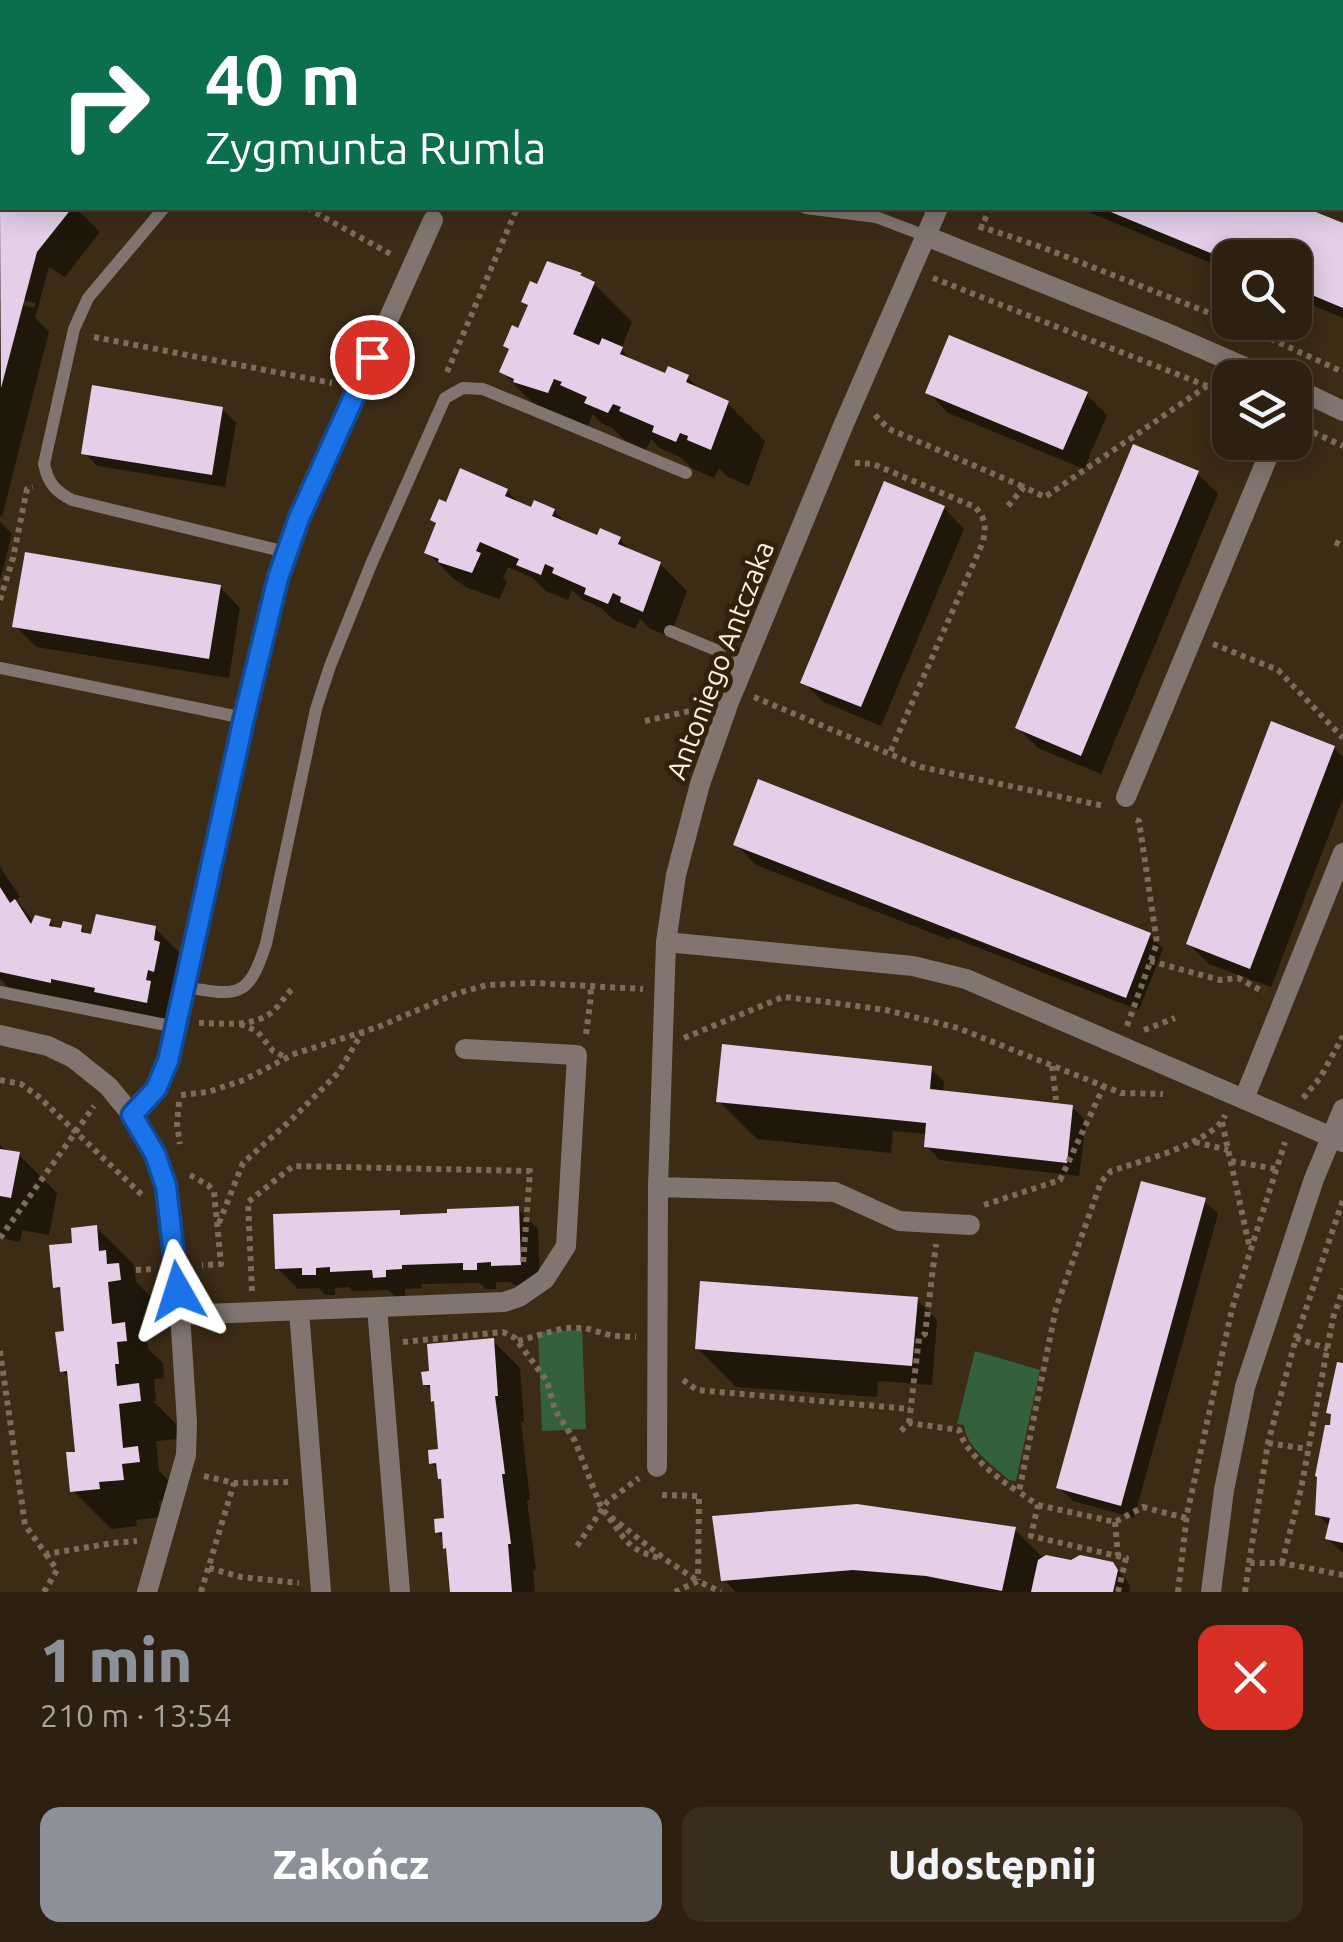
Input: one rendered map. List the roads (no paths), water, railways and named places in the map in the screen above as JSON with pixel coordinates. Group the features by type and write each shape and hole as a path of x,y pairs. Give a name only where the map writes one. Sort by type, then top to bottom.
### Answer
{"street":[{"name":"Antoniego Antczaka","path":"657,1466 658,1187 672,1042 666,942 676,875 711,746 843,426 938,210"},
{"path":"132,1115 156,1089 176,1027 195,989 244,718 286,552 433,220"},
{"path":"926,236 1229,360"},
{"path":"1312,397 1343,411"},
{"path":"1121,807 1267,460"},
{"path":"1242,1109 1343,853"},
{"path":"666,942 913,966 966,979 1120,1046 1242,1109 1337,1139"},
{"path":"0,1035 48,1046 73,1058 108,1086 132,1115 155,1154 166,1186 166,1268 180,1315 186,1455 147,1592"},
{"path":"180,1315 504,1302 519,1298 545,1279 566,1246 577,1056 465,1049"},
{"path":"1210,1592 1224,1490 1245,1388 1314,1179 1337,1139 1343,1109"},
{"path":"658,1187 835,1192 899,1221 970,1225"},
{"path":"378,1307 400,1592"},
{"path":"299,1311 320,1587"}],"lane":[{"path":"162,210 88,298 74,333 44,464 48,482 72,500 286,552"},
{"path":"824,210 876,216 926,236"},
{"path":"195,989 225,994 237,991 257,971 316,708 372,562 445,398 463,388 483,389 686,473"},
{"path":"670,631 745,662"},
{"path":"0,668 244,718"},
{"path":"0,992 176,1027"}]}
